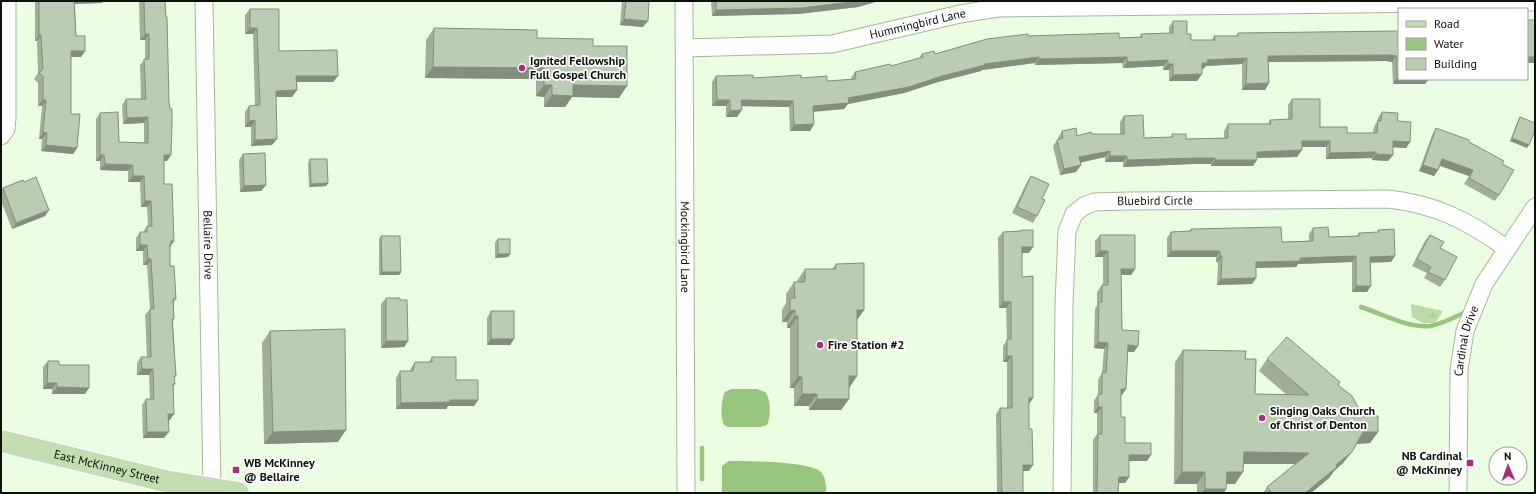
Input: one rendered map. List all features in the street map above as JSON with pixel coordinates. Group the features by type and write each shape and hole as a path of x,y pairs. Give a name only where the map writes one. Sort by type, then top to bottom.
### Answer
{"main road":[{"name":"East McKinney Street","path":"1,441 118,470 212,490 238,493"}],"street":[{"path":"2,135 6,129 8,118 7,1"},
{"name":"Bellaire Drive","path":"204,1 212,490"},
{"name":"Mockingbird Lane","path":"684,1 686,493"},
{"name":"Hummingbird Lane","path":"685,48 832,44 960,14 998,8 1535,2"},
{"name":"Bluebird Circle","path":"1062,493 1064,305 1067,235 1070,220 1077,211 1084,206 1094,202 1128,201 1388,199 1427,206 1449,214 1475,227 1507,249"},
{"name":"Cardinal Drive","path":"1458,493 1459,370 1465,331 1484,284 1535,207"}],"green space":[{"path":"1411,304 1443,311 1435,323 1423,323 1412,317"}],"water":[{"path":"731,389 757,389 765,392 770,408 767,425 760,427 728,427 724,425 722,413 723,399 725,392"},
{"path":"729,461 777,462 814,468 821,472 824,477 826,493 722,493 722,466"}],"building":[{"path":"39,1 74,1 76,36 85,36 85,51 71,51 71,114 80,114 77,148 46,145 47,133 43,132 46,100 43,100 43,76 39,73 43,69 41,35 39,35"},
{"path":"144,1 165,1 167,17 169,101 170,109 172,109 172,124 171,155 164,155 164,184 172,184 174,241 171,241 170,244 170,266 174,266 176,299 173,299 174,319 172,319 176,376 174,376 175,384 173,384 174,414 168,414 169,432 147,432 146,399 154,399 153,369 142,369 141,357 151,357 150,309 154,309 151,259 148,259 147,245 140,245 140,232 147,232 147,226 152,226 151,201 145,201 144,176 133,176 133,165 105,164 104,155 100,155 100,113 118,112 119,142 148,143 148,117 127,118 126,99 146,99 144,59 149,59 149,34 145,34"},
{"path":"626,1 649,1 648,21 624,19"},
{"path":"716,1 859,1 802,8 716,10"},
{"path":"250,9 279,9 279,51 337,50 338,76 296,76 297,90 276,91 277,139 255,140 255,120 249,121 249,106 260,105 257,28 250,28"},
{"path":"1528,20 1535,20 1535,57 1528,57"},
{"path":"1173,21 1187,21 1187,34 1191,34 1191,40 1215,40 1214,36 1238,36 1238,33 1398,31 1398,78 1396,56 1390,55 1268,56 1269,83 1246,84 1247,58 1207,60 1208,63 1202,63 1202,74 1173,75 1173,64 1168,64 1168,60 1127,62 1127,57 1039,59 1039,57 985,64 909,87 848,98 849,103 813,106 814,124 794,125 793,101 741,100 742,110 730,111 730,100 717,100 716,76 753,75 753,78 801,75 801,78 827,76 827,81 856,79 855,72 890,64 891,66 923,57 922,54 934,51 935,54 987,39 1028,34 1028,36 1119,33 1119,38 1142,37 1141,34 1173,33"},
{"name":"Ignited Fellowship Full Gospel Church","path":"434,28 537,30 537,38 593,39 593,46 627,46 627,86 573,85 573,96 552,95 552,85 544,85 544,68 433,67"},
{"path":"1292,99 1320,99 1320,127 1347,127 1347,133 1377,133 1378,120 1381,121 1382,112 1398,113 1397,121 1411,122 1410,142 1393,141 1393,155 1376,154 1376,152 1330,153 1330,141 1302,141 1302,150 1257,152 1257,160 1215,160 1215,158 1198,158 1127,160 1127,156 1110,156 1110,151 1079,157 1081,165 1064,169 1057,140 1063,138 1062,131 1076,128 1077,136 1091,132 1092,134 1124,134 1124,116 1143,115 1144,138 1173,137 1172,134 1186,134 1186,139 1228,138 1228,124 1271,124 1270,120 1292,119"},
{"path":"1520,117 1535,123 1535,130 1529,145 1512,138"},
{"path":"1436,128 1469,140 1469,142 1504,161 1502,164 1514,170 1499,195 1469,178 1473,170 1442,159 1438,170 1423,165"},
{"path":"265,153 266,185 244,186 243,154"},
{"path":"310,159 327,159 328,183 311,184"},
{"path":"1031,176 1049,184 1042,199 1045,200 1037,216 1017,207"},
{"path":"36,177 49,210 16,223 3,188 23,180 24,182"},
{"path":"1281,227 1282,242 1313,241 1313,228 1328,227 1329,237 1359,236 1359,233 1379,232 1378,230 1394,229 1395,256 1370,257 1371,286 1356,286 1356,256 1300,258 1300,261 1256,262 1256,278 1221,279 1222,256 1220,256 1220,251 1171,251 1171,232 1191,231 1191,229"},
{"path":"1033,230 1033,247 1022,247 1022,277 1033,276 1033,398 1029,398 1029,429 1032,429 1033,465 1023,465 1023,493 1002,493 1000,408 1012,408 1012,356 1007,356 1007,339 1011,339 1011,302 1003,302 1003,232"},
{"path":"1100,235 1135,235 1135,269 1121,269 1122,330 1139,331 1138,346 1128,345 1126,389 1121,389 1121,417 1125,417 1125,443 1151,443 1151,455 1129,455 1129,477 1119,477 1118,493 1097,493 1098,434 1102,434 1102,407 1098,407 1098,394 1102,394 1102,373 1106,373 1108,343 1098,342 1099,302 1102,302 1102,285 1108,285 1108,251 1100,251"},
{"path":"1430,235 1444,242 1440,248 1457,257 1445,280 1428,272 1431,267 1417,259"},
{"path":"381,236 400,236 401,272 382,272"},
{"path":"498,239 510,239 510,254 498,254"},
{"name":"Fire Station #2","path":"864,263 864,310 857,310 857,376 849,376 849,399 817,399 817,394 802,394 802,377 798,377 798,316 795,316 795,310 790,311 790,298 795,298 794,282 805,282 805,269 836,269 836,264"},
{"path":"386,298 400,298 400,300 407,300 408,341 386,341"},
{"path":"491,311 514,311 514,339 491,339"},
{"path":"345,329 346,430 273,432 270,331"},
{"name":"Singing Oaks Church of Christ of Denton","path":"1287,337 1340,382 1338,385 1352,396 1363,416 1378,416 1378,432 1363,432 1352,452 1336,465 1337,467 1305,493 1272,493 1267,487 1309,453 1244,452 1243,472 1227,472 1226,489 1205,489 1205,472 1182,472 1183,350 1246,351 1245,359 1256,359 1255,394 1309,395 1267,359"},
{"path":"432,357 456,357 456,380 478,380 478,400 401,403 400,371 413,371 415,362 432,362"},
{"path":"48,361 59,361 59,365 89,365 89,388 57,387 57,383 47,383"}],"waterway":[{"path":"1361,307 1404,323 1422,326 1440,324 1468,311"},
{"path":"702,448 702,479"}],"place":[{"name":"Ignited Fellowship Full Gospel Church","path":"522,68"},
{"name":"Fire Station #2","path":"820,345"},
{"name":"Singing Oaks Church of Christ of Denton","path":"1262,418"},
{"name":"NB Cardinal @ McKinney","path":"1470,463"},
{"name":"WB McKinney @ Bellaire","path":"236,470"}]}
